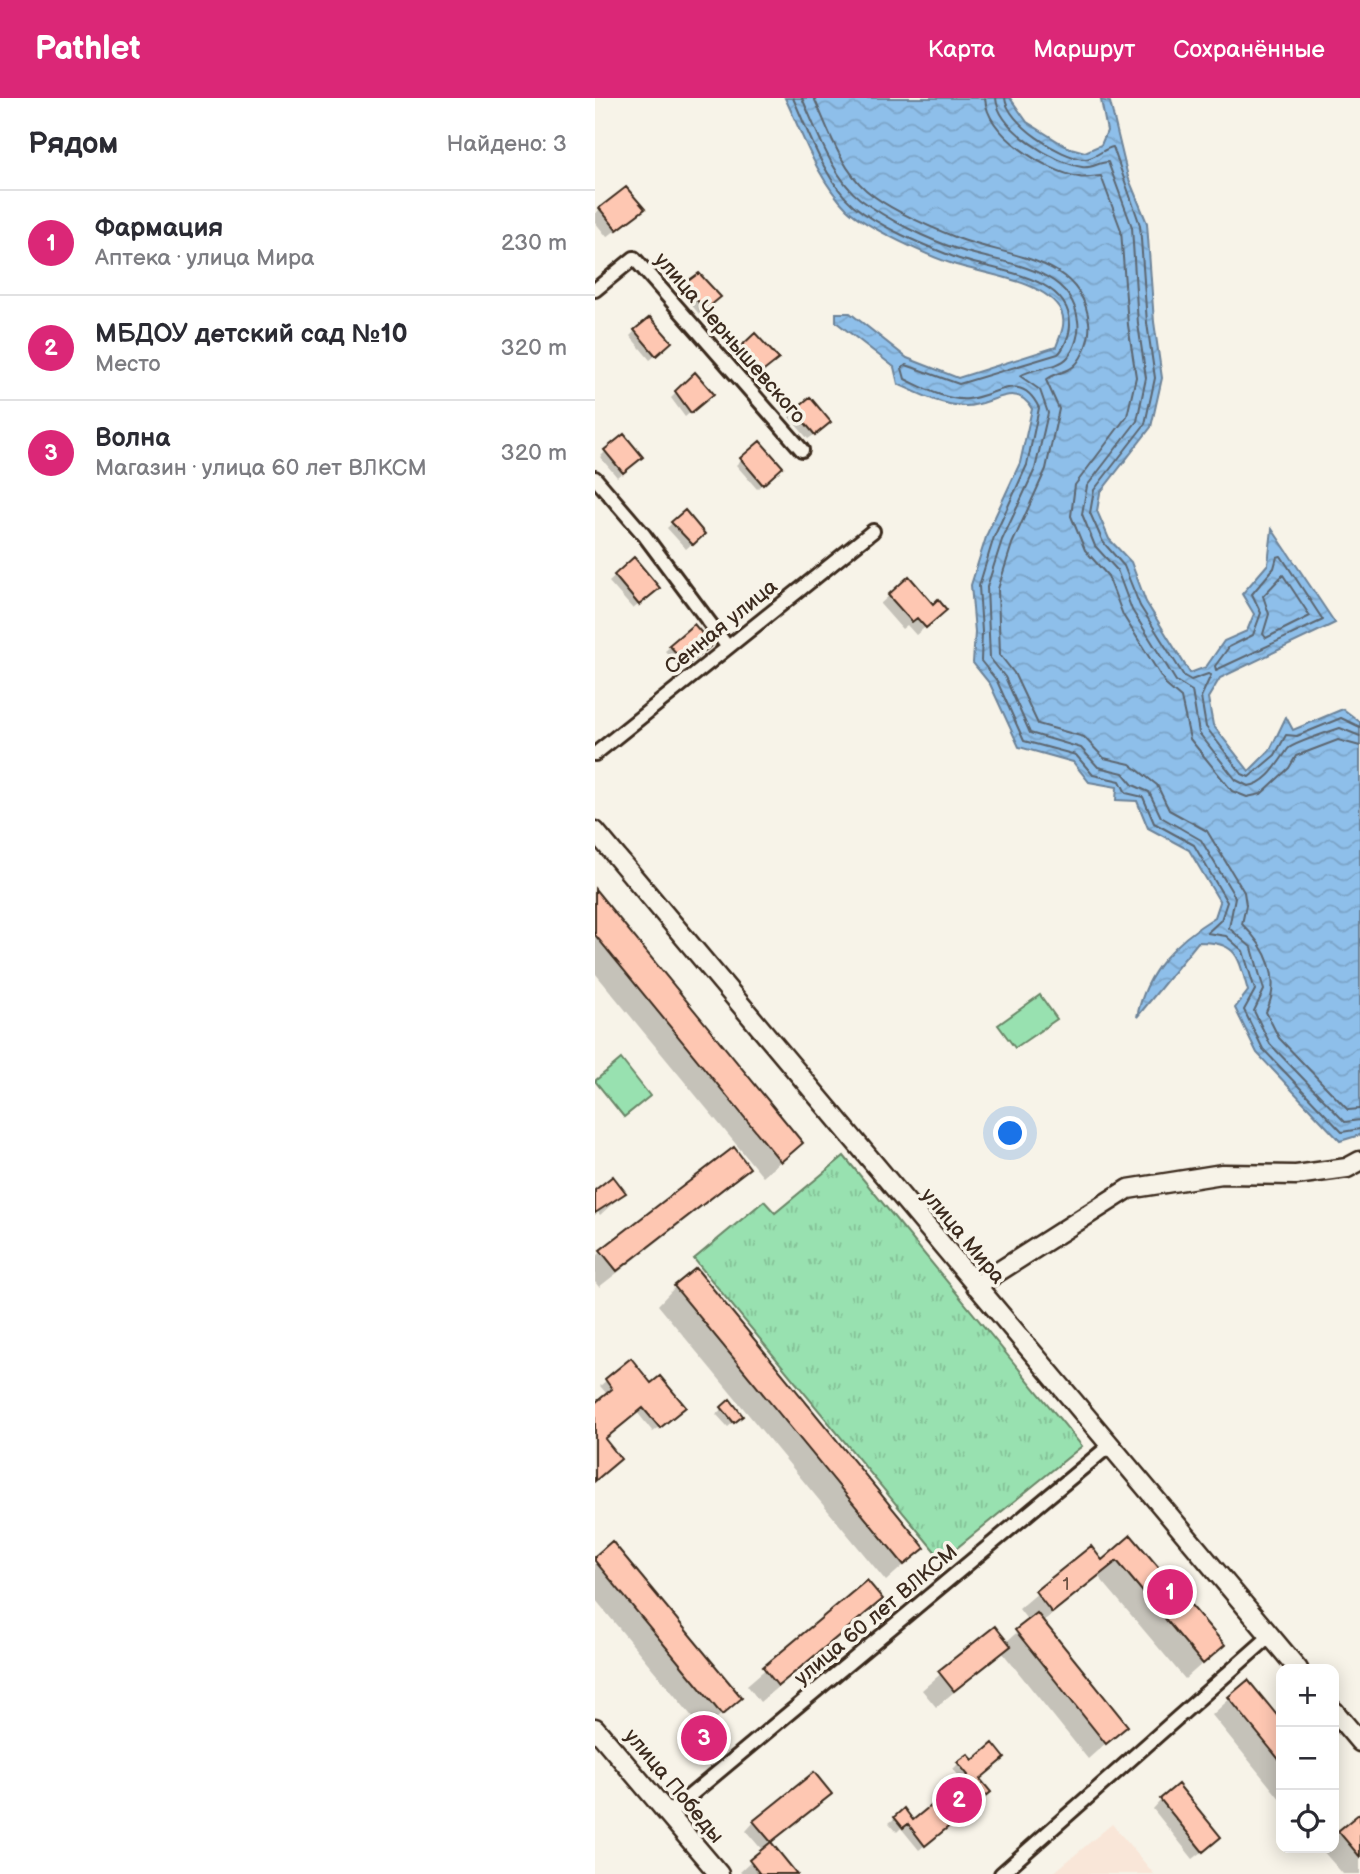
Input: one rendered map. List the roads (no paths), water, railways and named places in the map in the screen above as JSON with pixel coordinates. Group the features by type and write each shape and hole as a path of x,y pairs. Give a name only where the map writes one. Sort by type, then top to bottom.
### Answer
{"street":[{"name":"улица Чернышевского","path":"595,290 634,258 802,450"},
{"path":"595,478 644,535 727,646"},
{"name":"Сенная улица","path":"595,754 873,531"},
{"name":"улица Мира","path":"595,831 1294,1664"},
{"path":"976,1286 1128,1189 1222,1174 1296,1175 1347,1168 1360,1161"},
{"name":"улица 60 лет ВЛКСМ","path":"668,1814 1109,1446"},
{"path":"1001,1874 1270,1636"},
{"path":"1339,1717 1360,1742"},
{"name":"улица Победы","path":"595,1728 719,1874"}],"water":[{"path":"785,98 1010,98 1027,122 1067,147 1085,152 1101,145 1107,131 1101,100 1110,102 1128,177 1147,223 1154,322 1162,378 1151,427 1100,493 1097,511 1109,539 1131,562 1146,602 1190,673 1206,667 1224,641 1247,631 1254,614 1242,594 1268,564 1272,529 1335,623 1220,678 1208,698 1213,725 1249,771 1270,750 1286,717 1293,730 1343,709 1360,722 1360,1135 1340,1141 1257,1053 1235,1008 1248,991 1242,969 1229,948 1198,942 1137,1017 1141,1000 1155,971 1188,936 1215,917 1220,902 1189,850 1148,828 1137,801 1116,800 1117,787 1089,782 1073,762 1019,747 990,684 973,663 975,632 971,585 987,534 1020,463 1032,409 1026,400 1018,396 1010,395 965,406 947,404 922,395 898,384 894,367 836,322 836,313 850,313 907,358 958,378 1056,347 1063,325 1061,311 1042,292 1029,286 931,256 856,217 827,184"}],"place":[{"name":"Фармация","path":"1170,1592"},
{"name":"Волна","path":"704,1738"},
{"name":"МБДОУ детский сад №10","path":"959,1800"}]}
